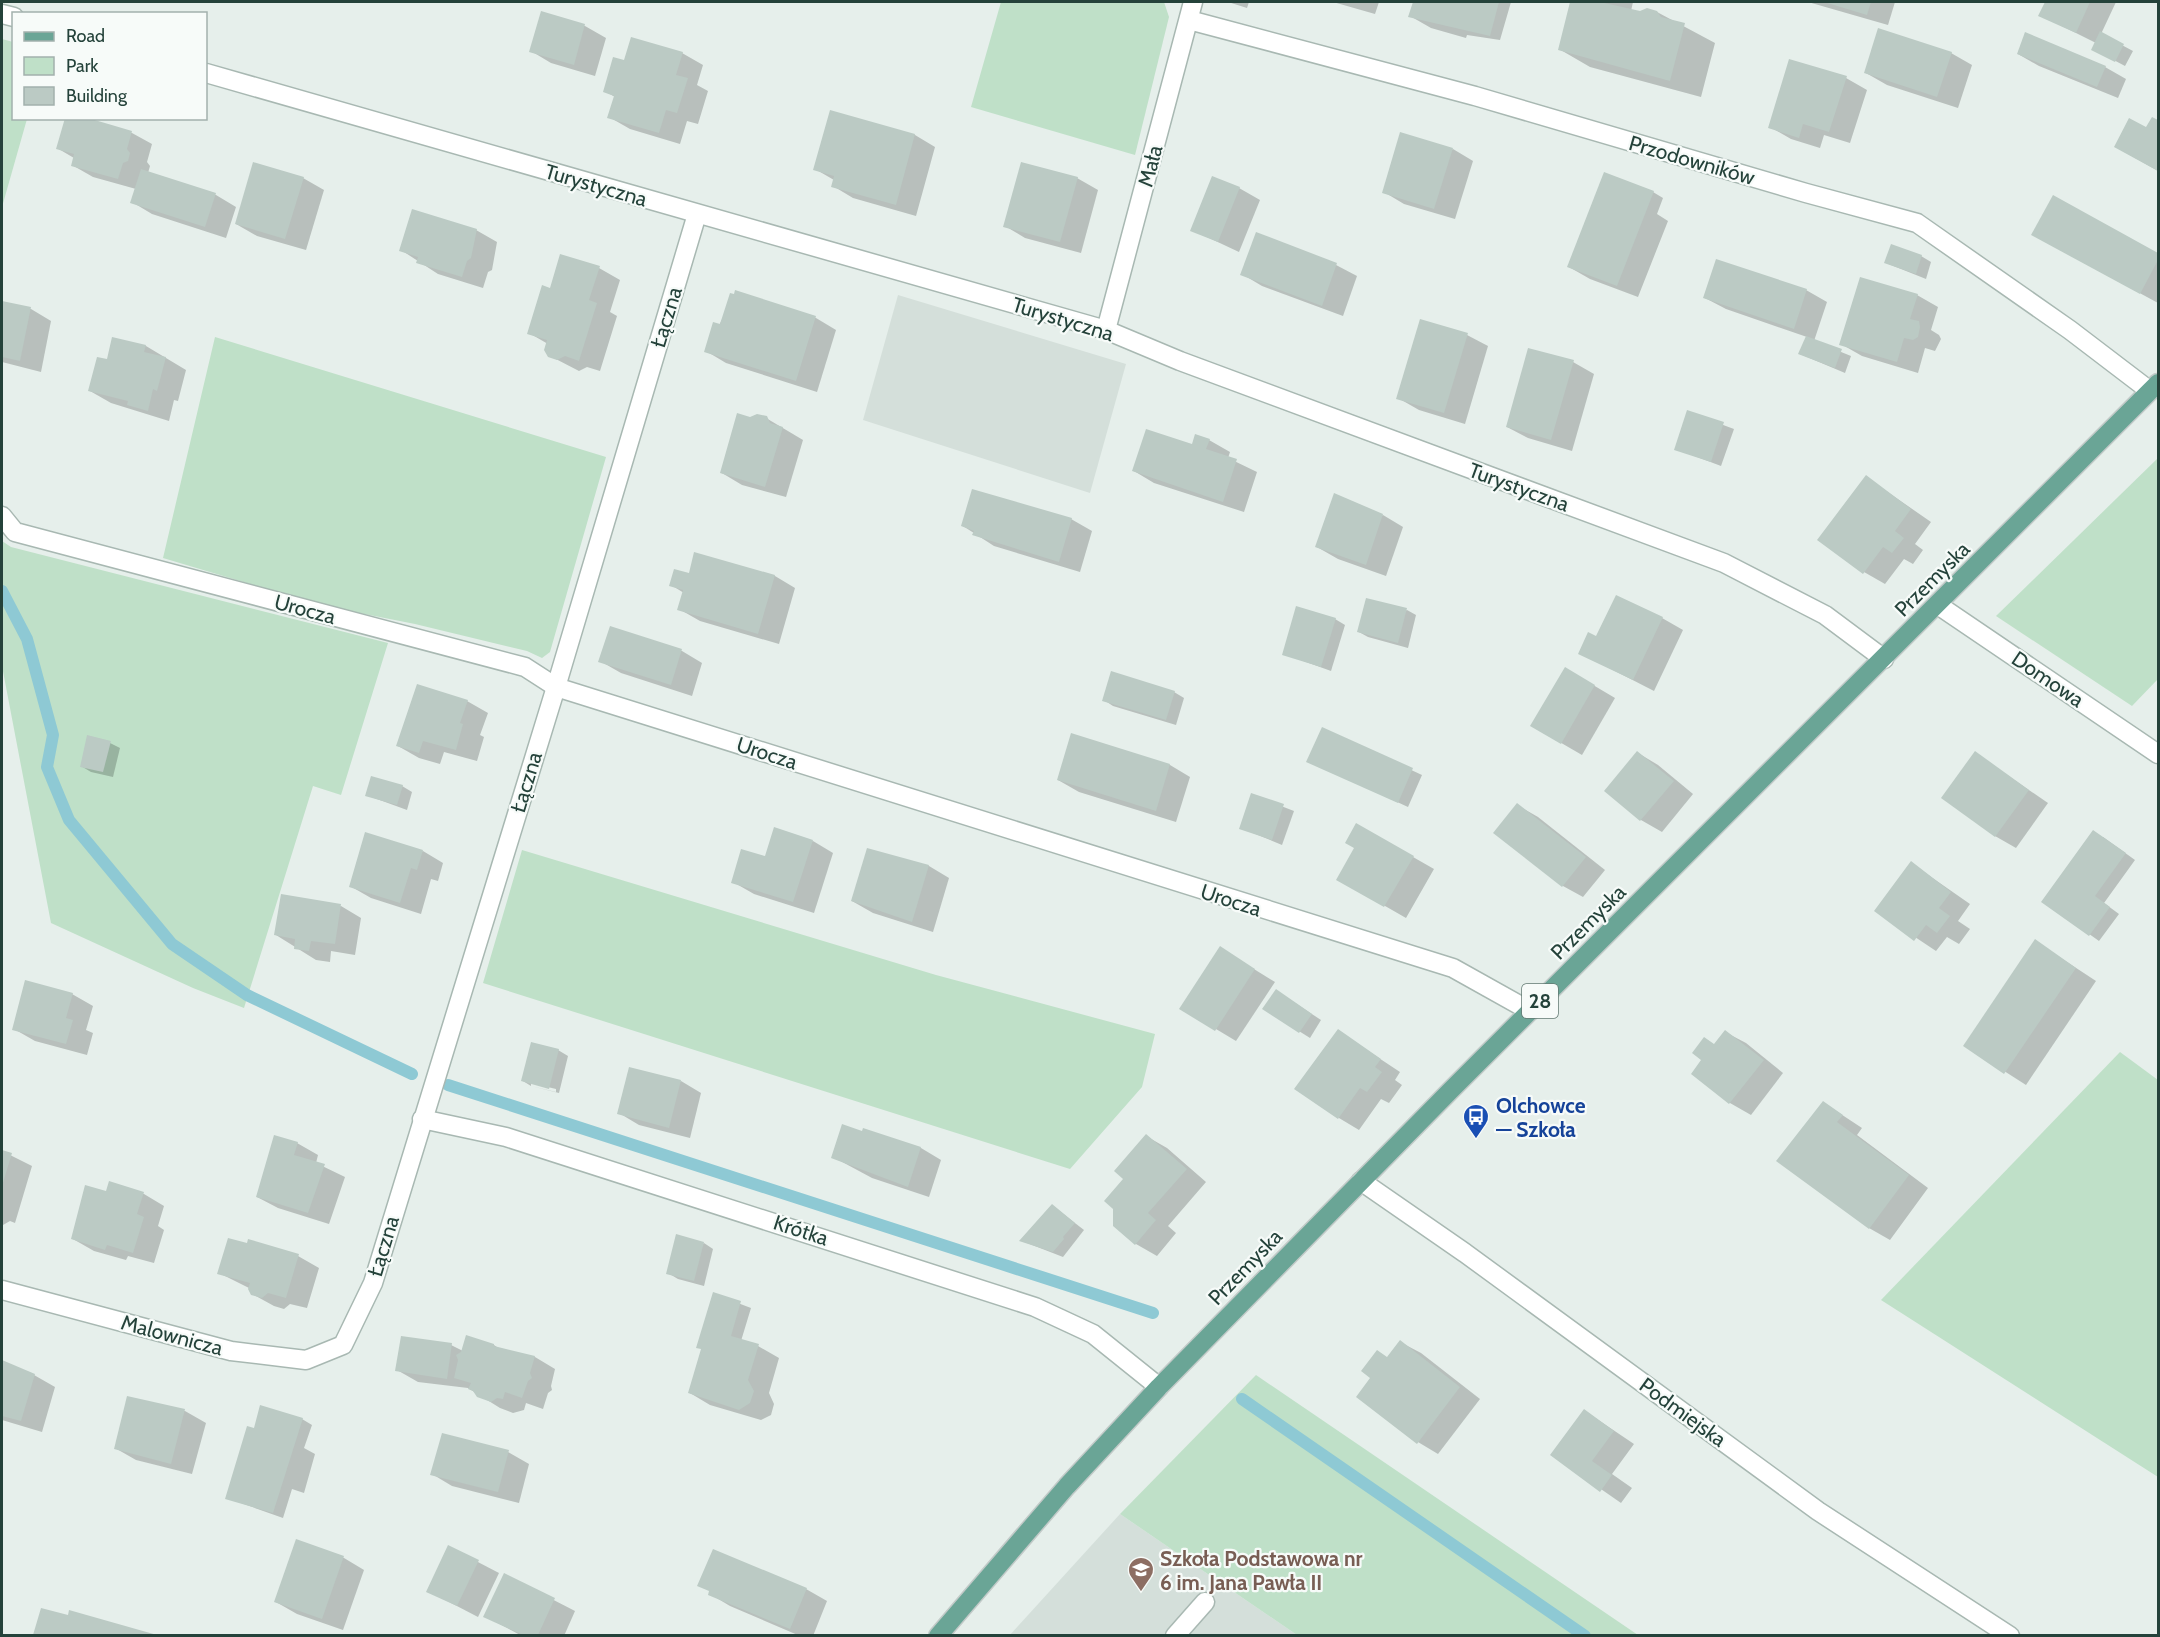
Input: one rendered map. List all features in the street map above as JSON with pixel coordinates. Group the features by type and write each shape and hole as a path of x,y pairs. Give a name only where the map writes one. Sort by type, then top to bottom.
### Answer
{"main road":[{"name":"Przemyska","path":"938,1635 1067,1486 1159,1387 1530,1011 2154,387"}],"street":[{"name":"Mała","path":"1106,330 1193,2"},
{"name":"Przodowników","path":"1189,20 1475,96 1917,223 2154,387"},
{"name":"Turystyczna","path":"207,72 1106,330 1180,361 1724,562 1825,615 1884,659"},
{"name":"Łączna","path":"343,1346 373,1282 556,687 697,214"},
{"name":"Urocza","path":"2,516 15,532 525,668 556,687 1454,968 1530,1011"},
{"name":"Domowa","path":"1938,604 2158,754"},
{"name":"Krótka","path":"422,1119 506,1137 1035,1307 1093,1334 1159,1387"},
{"name":"Podmiejska","path":"1361,1181 1465,1253 1818,1511 2010,1635"},
{"name":"Malownicza","path":"2,1290 231,1351 306,1360 343,1346"},
{"path":"1175,1635 1205,1602"}],"shaded area":[{"path":"898,295 1126,364 1090,493 863,420"},
{"name":"Szkoła Podstawowa nr 6 im. Jana Pawła II","path":"1120,1514 1297,1635 1009,1636"}],"green space":[{"path":"1001,2 1164,2 1169,17 1135,155 971,107"},
{"path":"2,39 12,42 12,120 27,120 2,207"},
{"path":"215,337 606,457 550,652 542,658 527,651 415,624 324,606 163,558"},
{"path":"2158,458 2158,679 2132,706 1996,616"},
{"path":"2,541 11,547 388,643 341,795 313,786 244,1008 193,988 51,923 2,666"},
{"path":"522,850 936,975 1155,1034 1142,1087 1070,1169 483,983"},
{"path":"2120,1052 2158,1080 2158,1477 1881,1300"},
{"path":"1256,1375 1638,1635 1297,1635 1120,1514"}],"building":[{"path":"1413,2 1499,2 1490,36 1408,17"},
{"path":"1570,2 1600,2 1640,11 1647,8 1657,11 1661,17 1685,23 1670,81 1558,50"},
{"path":"1824,2 1871,2 1867,15"},
{"path":"2045,2 2090,2 2076,33 2038,16"},
{"path":"541,11 585,24 574,65 529,52"},
{"path":"1878,28 1952,52 1937,97 1864,73"},
{"path":"2100,31 2124,44 2115,62 2091,50"},
{"path":"2025,32 2106,66 2097,87 2017,54"},
{"path":"631,37 683,52 676,75 688,78 677,113 666,110 659,133 607,118 614,96 603,92 613,57 624,60"},
{"path":"1789,59 1847,76 1829,132 1803,124 1799,138 1768,128"},
{"path":"830,110 915,134 896,205 831,187 834,176 813,170"},
{"path":"2152,117 2158,120 2158,171 2114,147 2129,118 2146,127"},
{"path":"64,120 95,120 132,131 127,149 130,153 128,161 123,163 118,179 71,166 74,154 56,149"},
{"path":"1400,132 1453,148 1434,209 1382,193"},
{"path":"253,162 304,177 285,239 235,224"},
{"path":"1021,162 1078,177 1060,242 1003,227"},
{"path":"141,169 216,193 205,227 130,203"},
{"path":"1604,172 1654,191 1617,286 1567,267"},
{"path":"1212,176 1240,187 1218,242 1190,231"},
{"path":"2053,195 2158,253 2158,260 2140,294 2031,235"},
{"path":"412,209 477,229 471,258 467,261 462,277 416,263 418,257 399,251"},
{"path":"1256,232 1337,263 1322,306 1240,275"},
{"path":"1891,244 1922,255 1916,274 1884,263"},
{"path":"560,254 600,266 589,300 597,303 579,361 565,356 557,360 548,357 544,350 547,340 527,334 542,285 550,288"},
{"path":"1716,259 1807,289 1794,329 1703,298"},
{"path":"1860,277 1918,294 1910,319 1919,321 1918,337 1913,340 1904,338 1897,362 1839,345"},
{"path":"735,290 816,316 796,381 704,352 713,322 720,324 730,293 734,294"},
{"path":"2,301 31,307 20,361 2,357"},
{"path":"1420,319 1468,333 1444,413 1396,399"},
{"path":"1806,336 1842,349 1835,368 1798,354"},
{"path":"112,337 146,345 144,352 166,357 157,391 153,389 148,411 127,405 128,401 88,391 97,357 107,359"},
{"path":"1528,348 1574,360 1551,440 1506,427"},
{"path":"1687,410 1724,422 1711,462 1674,450"},
{"path":"737,413 750,417 757,414 767,416 770,423 783,427 765,487 720,473"},
{"path":"1146,429 1192,444 1195,434 1210,439 1206,449 1237,459 1223,502 1132,471"},
{"path":"1866,475 1911,509 1895,531 1904,538 1892,553 1883,547 1863,574 1817,540"},
{"path":"972,489 1072,518 1059,562 972,535 974,531 961,526"},
{"path":"1334,493 1383,514 1366,565 1315,547"},
{"path":"694,552 775,575 758,634 677,610 683,590 669,586 674,569 689,573"},
{"path":"1616,595 1663,617 1633,680 1578,654 1588,632 1596,636"},
{"path":"1366,598 1407,608 1398,643 1357,632"},
{"path":"1296,606 1336,618 1321,667 1282,655"},
{"path":"610,626 682,649 671,685 598,662"},
{"path":"1565,667 1595,685 1561,744 1530,726"},
{"path":"1111,671 1175,691 1166,720 1102,701"},
{"path":"417,684 468,700 460,723 463,724 456,750 423,741 419,753 396,746"},
{"path":"1322,727 1413,768 1398,803 1306,762"},
{"path":"1071,733 1170,764 1156,811 1057,780"},
{"path":"87,735 111,741 103,772 80,767"},
{"path":"1637,751 1674,781 1640,821 1604,791"},
{"path":"1975,751 2029,790 1995,837 1941,798"},
{"path":"371,776 403,785 397,805 365,796"},
{"path":"1251,793 1284,804 1272,840 1239,829"},
{"path":"1517,803 1586,857 1562,887 1493,833"},
{"path":"1356,823 1414,856 1384,907 1336,880 1354,848 1345,843"},
{"path":"774,827 813,840 793,902 731,883 741,849 765,856"},
{"path":"2093,830 2126,853 2095,896 2110,907 2089,936 2041,902"},
{"path":"365,832 423,850 417,870 411,868 400,903 349,887"},
{"path":"867,848 929,865 912,922 851,901"},
{"path":"1911,861 1951,892 1939,908 1950,916 1937,933 1926,925 1914,941 1874,911"},
{"path":"281,894 341,904 335,944 311,941 309,951 294,949 295,939 274,935"},
{"path":"2035,939 2076,968 2004,1074 1963,1046"},
{"path":"1220,946 1255,969 1215,1031 1179,1009"},
{"path":"25,980 73,993 66,1018 73,1020 66,1044 12,1030"},
{"path":"1276,989 1312,1014 1299,1033 1262,1009"},
{"path":"1338,1029 1381,1059 1375,1067 1382,1072 1367,1092 1360,1088 1338,1119 1294,1089"},
{"path":"1725,1030 1764,1060 1729,1104 1691,1074 1701,1060 1692,1053 1704,1037 1714,1044"},
{"path":"531,1042 559,1049 549,1089 521,1081"},
{"path":"629,1067 681,1080 669,1128 617,1114"},
{"path":"1823,1101 1843,1115 1837,1122 1909,1175 1869,1229 1776,1161"},
{"path":"842,1124 862,1131 863,1128 921,1147 908,1187 831,1158"},
{"path":"1146,1134 1187,1169 1148,1213 1156,1220 1135,1245 1113,1226 1113,1209 1104,1201 1123,1179 1114,1171"},
{"path":"274,1135 298,1142 294,1155 325,1164 308,1213 256,1197"},
{"path":"2,1150 12,1153 2,1186"},
{"path":"109,1181 144,1192 137,1214 144,1217 133,1253 107,1245 105,1250 71,1239 85,1185 106,1191"},
{"path":"1052,1204 1075,1223 1053,1252 1019,1241"},
{"path":"676,1234 704,1242 694,1281 666,1274"},
{"path":"228,1238 247,1243 248,1239 299,1254 286,1298 268,1293 262,1298 251,1295 248,1289 250,1283 217,1274"},
{"path":"713,1292 741,1301 731,1336 759,1344 748,1380 754,1391 750,1403 739,1410 688,1393 701,1349 696,1348"},
{"path":"466,1335 494,1344 494,1346 535,1356 530,1373 532,1378 528,1381 522,1398 505,1392 503,1399 497,1398 491,1402 477,1397 473,1391 468,1389 471,1383 454,1378 458,1360 456,1355 461,1352"},
{"path":"401,1336 452,1343 447,1379 395,1371"},
{"path":"1400,1340 1460,1387 1417,1444 1356,1397 1370,1378 1361,1371 1377,1350 1387,1357"},
{"path":"2,1360 35,1374 21,1421 2,1416"},
{"path":"127,1396 185,1409 171,1464 114,1449"},
{"path":"260,1405 303,1418 273,1513 225,1499 247,1426 254,1428"},
{"path":"1584,1409 1614,1431 1592,1461 1612,1475 1600,1492 1550,1455"},
{"path":"442,1433 509,1450 498,1492 430,1475"},
{"path":"296,1539 344,1556 322,1619 274,1602"},
{"path":"448,1545 479,1560 457,1606 426,1592"},
{"path":"713,1549 807,1588 790,1629 708,1595 709,1591 697,1586"},
{"path":"504,1573 555,1598 538,1635 523,1635 483,1617"},
{"path":"41,1608 68,1615 69,1610 157,1635 33,1635"}],"waterway":[{"path":"2,591 27,639 53,735 47,767 69,820 172,944 247,995 412,1074"},
{"path":"448,1085 1153,1313"},
{"path":"1242,1399 1585,1636"}],"place":[{"name":"Olchowce — Szkoła","path":"1476,1140"},
{"name":"Szkoła Podstawowa nr 6 im. Jana Pawła II","path":"1141,1593"}]}
